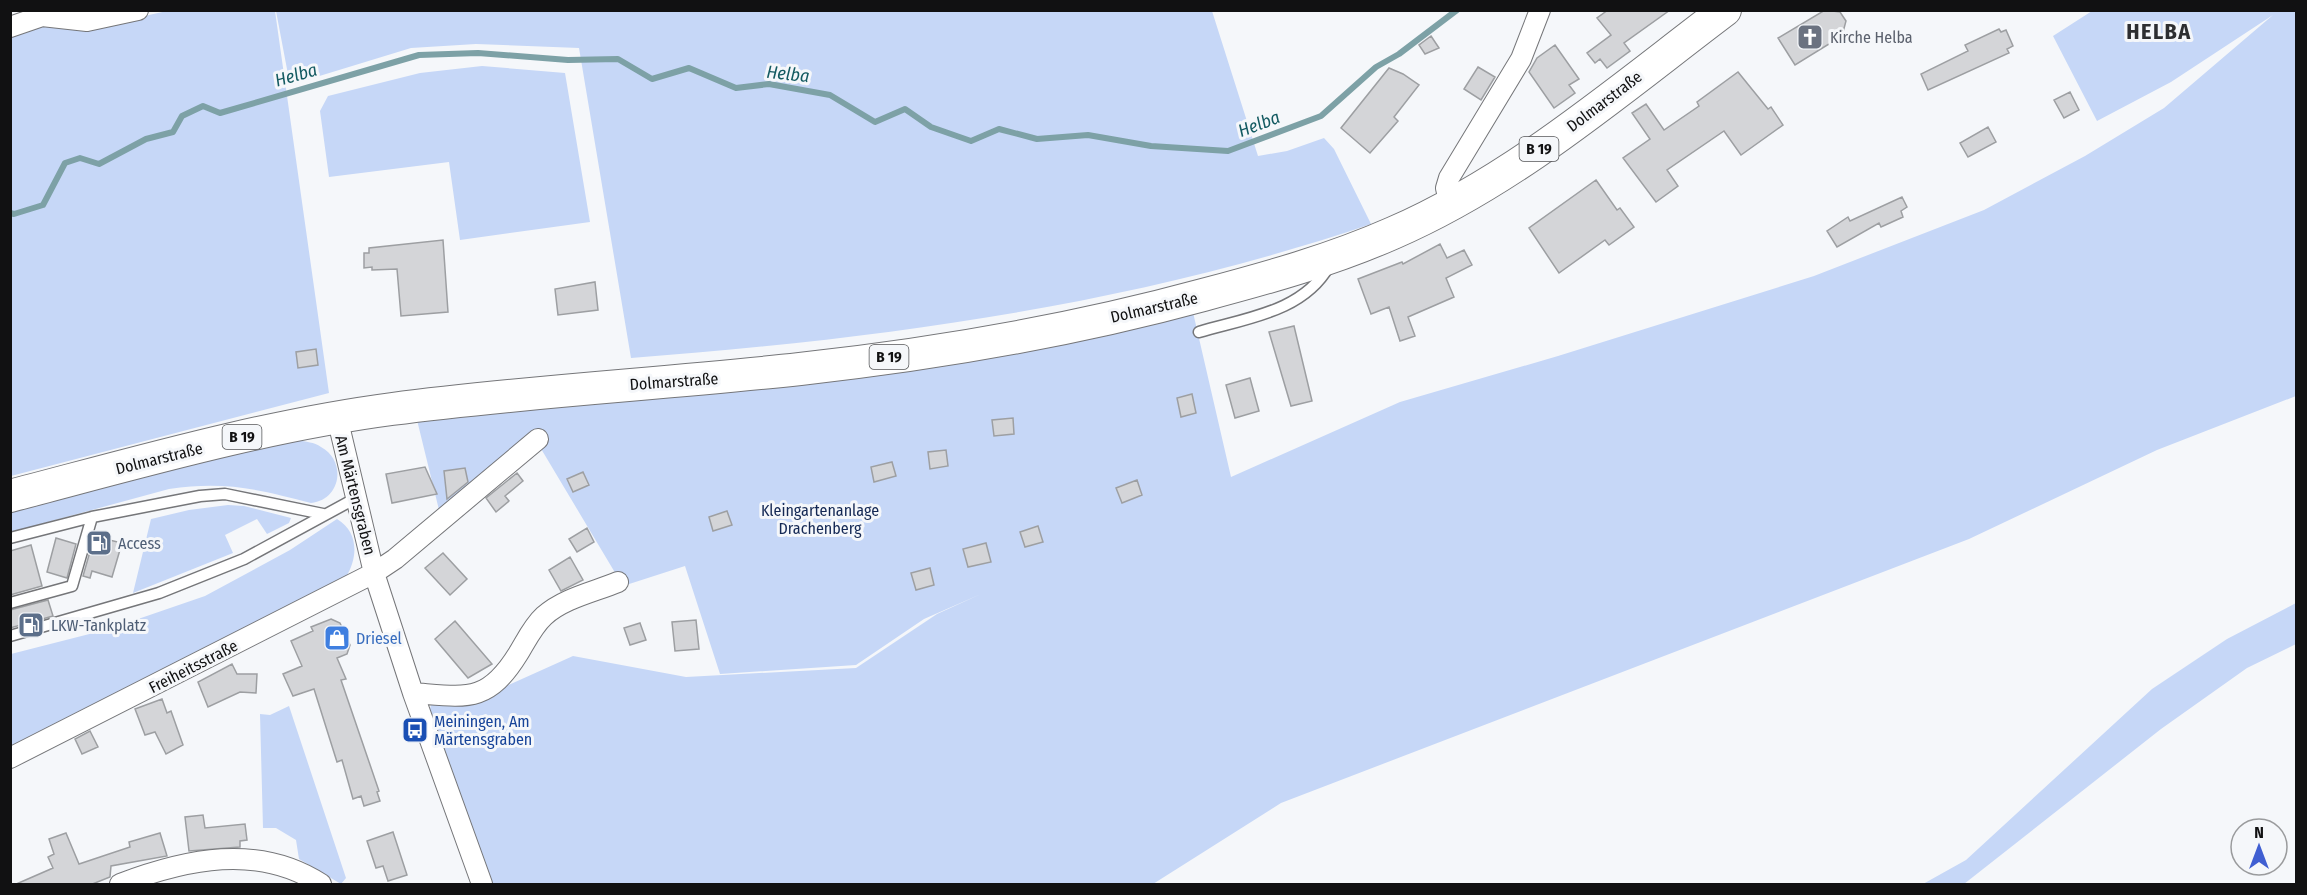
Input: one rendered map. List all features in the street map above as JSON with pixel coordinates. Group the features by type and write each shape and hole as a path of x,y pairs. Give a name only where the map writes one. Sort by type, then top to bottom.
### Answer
{"main road":[{"name":"Dolmarstraße","path":"10,496 252,435 337,417 507,396 803,369 986,344 1155,308 1260,280 1389,235 1450,206 1553,139 1725,10"}],"street":[{"path":"10,27 42,16 87,21 138,10"},
{"path":"1450,206 1446,188 1449,178 1521,59 1540,10"},
{"name":"Am Märtensgraben","path":"337,417 358,497 374,573"},
{"name":"Freiheitsstraße","path":"10,758 374,573 395,560 538,439"},
{"path":"374,573 413,693 482,885"},
{"path":"413,693 464,696 480,693 495,685 507,672 543,617 560,604 618,582"},
{"path":"120,885 204,861 246,858 285,865 301,871 321,885"}],"lane":[{"name":"Dolmarstraße","path":"1199,332 1286,306 1308,293 1320,281 1335,255"},
{"path":"10,538 92,517 200,496 225,494 323,514"},
{"path":"10,636 159,593 244,559 358,497"},
{"path":"10,603 72,586 92,517"}],"green space":[{"path":"167,11 275,11 329,393 11,476 11,31 32,23 86,29"},
{"path":"276,11 1212,11 1258,156 1287,151 1324,138 1334,149 1371,224 1281,252 1191,276 1099,297 1006,314 913,329 631,358 579,48 476,44 411,48 290,85"},
{"name":"Kleingartenanlage Drachenberg","path":"2092,11 2296,11 2296,396 2157,450 1969,539 1281,803 1153,884 490,884 427,716 432,703 473,701 573,656 686,677 856,668 937,614 981,594 924,619 856,665 720,674 685,566 623,586 534,437 440,514 417,420 1192,308 1231,477 1400,402 1558,356 1814,276 1984,210 2085,156 2164,108 2273,15 2171,82 2097,121 2053,36"},
{"path":"482,66 565,73 590,222 460,240 449,162 329,177 320,111 328,96 420,73"},
{"path":"298,440 318,445 335,461 337,479 334,488 321,500 311,503 224,486 169,489 11,532 11,510 198,462"},
{"path":"228,505 244,506 291,518 289,523 267,534 257,519 225,535 233,553 133,593 151,519 189,510"},
{"path":"337,519 344,524 353,538 353,562 346,577 11,749 11,654 109,629 205,596 290,550"},
{"path":"2296,603 2296,644 2247,668 2161,729 1964,884 1923,884 1966,860 2152,689 2227,639"},
{"path":"289,706 346,878 341,884 299,859 296,840 276,828 263,828 260,714 270,715"}],"building":[{"path":"1608,10 1670,10 1624,43 1630,51 1607,68 1600,59 1595,63 1587,53 1611,35 1597,18"},
{"name":"Kirche Helba","path":"1825,10 1840,12 1846,21 1842,36 1795,65 1778,38"},
{"path":"1999,29 2001,32 2006,30 2013,46 2007,49 2009,53 1928,90 1921,74 1968,51 1965,45"},
{"path":"1431,36 1439,48 1425,54 1419,45"},
{"path":"1555,45 1579,79 1569,85 1575,93 1554,108 1529,72 1537,58"},
{"path":"1478,67 1495,77 1481,100 1464,89"},
{"path":"1389,68 1419,85 1394,117 1398,121 1370,153 1341,128"},
{"path":"1738,72 1768,109 1771,107 1783,125 1741,155 1724,131 1667,170 1678,186 1656,202 1623,158 1650,139 1632,113 1646,104 1664,130 1699,106 1697,102"},
{"path":"2070,92 2079,110 2064,118 2054,100"},
{"path":"1988,127 1996,142 1968,157 1960,143"},
{"path":"1596,180 1617,210 1620,208 1634,227 1609,245 1605,240 1559,273 1529,228"},
{"path":"1902,197 1907,207 1901,211 1903,217 1881,227 1879,223 1837,247 1827,231 1848,217 1850,221"},
{"path":"443,240 448,312 401,316 397,269 364,268 364,253 369,253 369,248"},
{"path":"1440,244 1447,258 1464,250 1472,265 1446,278 1454,297 1408,317 1415,336 1400,341 1389,307 1371,314 1358,279 1402,262 1403,264"},
{"path":"595,282 598,310 558,315 555,289"},
{"path":"1294,326 1312,401 1291,406 1269,332"},
{"path":"316,349 318,365 298,368 296,352"},
{"path":"1250,378 1259,411 1235,418 1226,385"},
{"path":"1192,394 1196,413 1181,417 1177,398"},
{"path":"1013,418 1014,434 994,436 992,420"},
{"path":"946,450 948,466 930,469 928,452"},
{"path":"892,462 896,476 874,482 871,467"},
{"path":"425,467 437,494 392,503 386,474"},
{"path":"465,468 468,482 447,499 444,471"},
{"path":"583,472 589,485 573,492 567,479"},
{"path":"517,473 523,481 505,496 509,501 496,512 486,498"},
{"path":"1137,480 1142,495 1122,503 1116,488"},
{"path":"727,511 732,525 713,531 709,517"},
{"path":"1038,526 1043,542 1025,547 1020,532"},
{"path":"587,528 594,542 577,552 569,539"},
{"path":"56,538 76,544 67,578 47,572"},
{"path":"101,538 122,543 112,577 92,571 90,578 83,576 93,541 99,543"},
{"path":"986,543 991,562 968,567 963,549"},
{"path":"31,545 42,586 10,595 10,551"},
{"path":"443,553 467,579 450,595 425,568"},
{"path":"570,557 583,580 561,591 549,570"},
{"path":"930,568 934,585 916,590 911,573"},
{"path":"48,600 53,616 10,628 10,610"},
{"path":"331,619 340,623 350,645 347,654 337,658 346,679 341,680 379,791 377,792 380,801 364,806 361,796 353,799 342,760 337,762 314,689 293,696 283,674 302,666 291,641 313,631 311,627"},
{"path":"696,620 699,649 675,651 672,622"},
{"path":"455,621 492,664 468,678 435,639"},
{"path":"640,623 646,640 630,645 624,628"},
{"path":"232,664 237,674 257,674 256,693 240,692 208,707 198,682"},
{"path":"162,699 167,713 171,711 183,745 166,754 155,732 145,735 135,709"},
{"path":"90,731 98,747 82,754 75,739"},
{"path":"203,815 205,828 245,824 247,840 240,841 240,847 189,851 185,817"},
{"path":"393,832 407,875 388,881 383,866 376,868 367,841"},
{"path":"66,833 79,864 130,847 129,842 160,833 167,856 111,866 110,877 90,885 14,885 53,868 48,857 54,854 49,839"}],"waterway":[{"name":"Helba","path":"10,213 14,214 43,205 65,163 80,158 99,164 146,139 173,132 182,116 203,106 220,113 419,55 478,53 568,60 618,59 652,79 689,68 736,88 769,84 830,95 875,122 905,109 931,127 971,141 999,129 1037,139 1088,135 1151,146 1228,151 1321,116 1376,67 1399,54 1457,10"}],"place":[{"name":"Kirche Helba","path":"1810,37"},
{"name":"Access","path":"99,543"},
{"name":"LKW-Tankplatz","path":"31,625"},
{"name":"Driesel","path":"337,638"},
{"name":"Meiningen, Am Märtensgraben","path":"415,730"}],"district":[{"name":"HELBA","path":"2159,31"}]}
